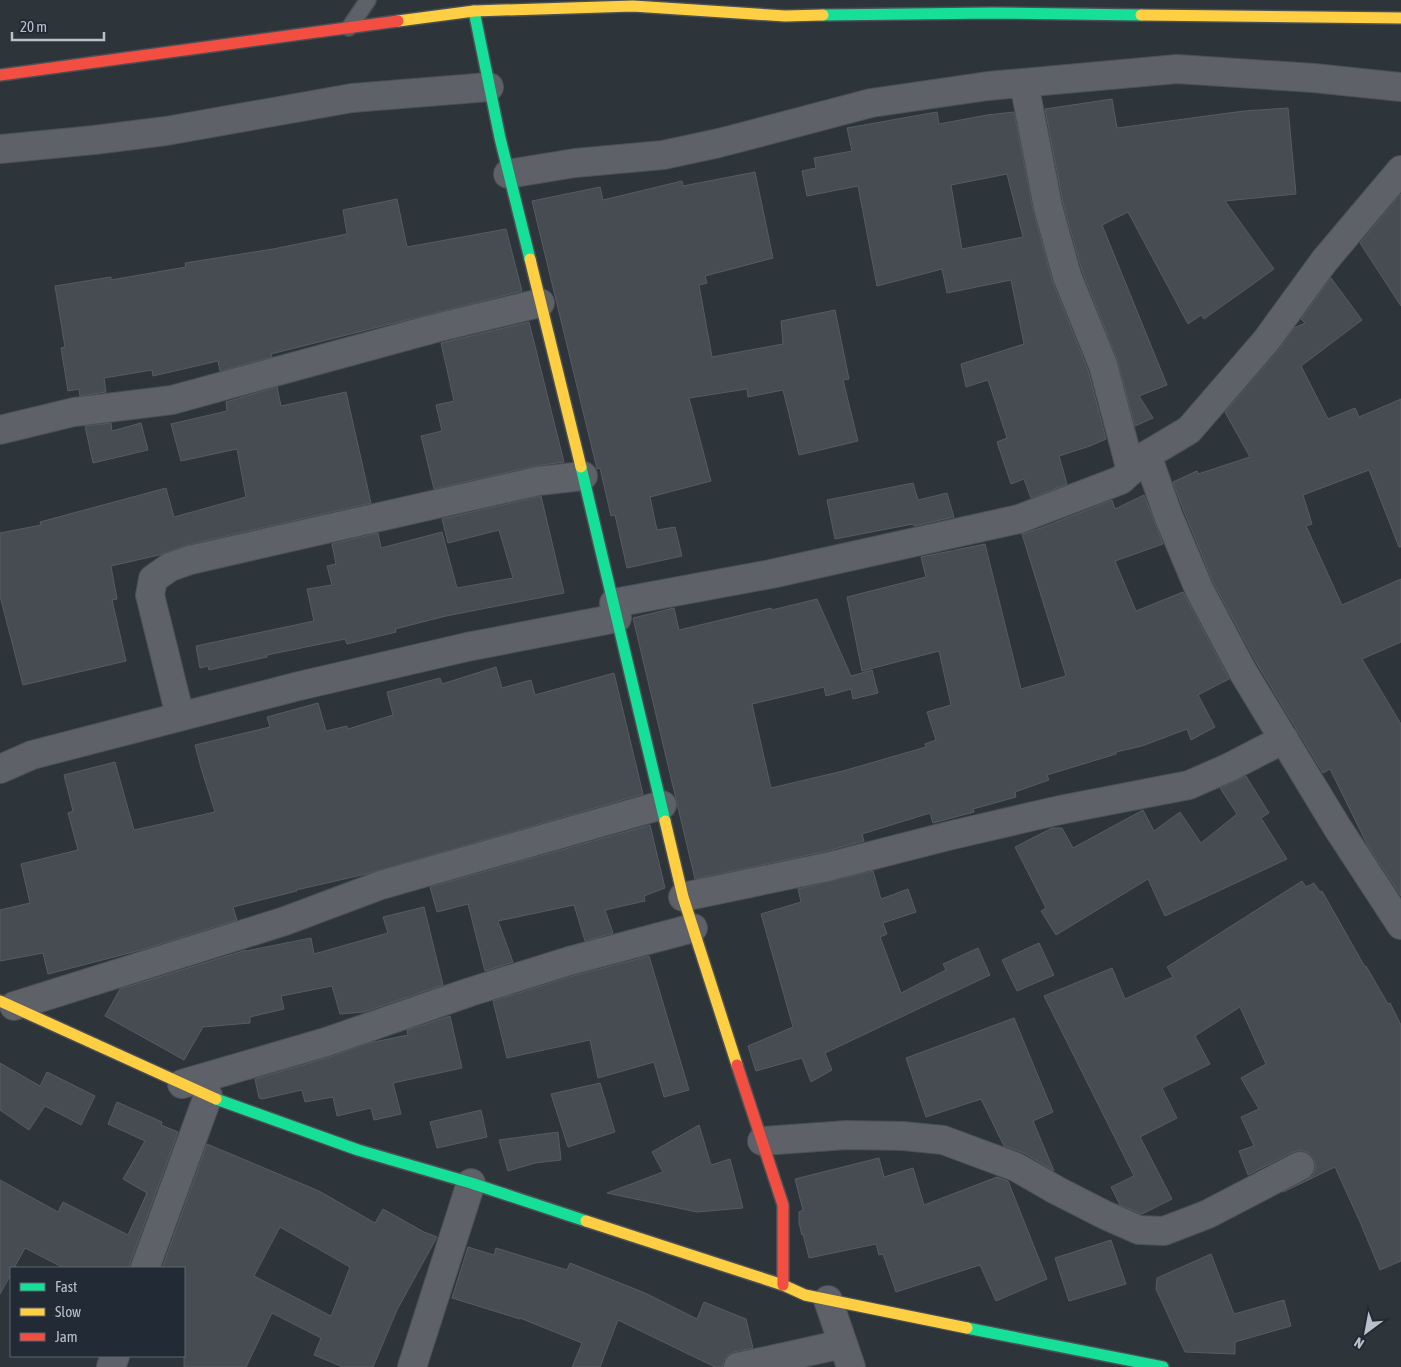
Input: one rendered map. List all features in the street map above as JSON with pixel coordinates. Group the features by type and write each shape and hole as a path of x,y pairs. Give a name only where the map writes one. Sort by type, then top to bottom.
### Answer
{"main road":[{"path":"0,75 474,11 633,6 785,16 994,13 1401,18"},
{"path":"474,11 508,174 583,476 662,805 682,897 784,1205 783,1285"},
{"path":"7,1003 208,1096 358,1150 472,1183 783,1285 805,1295 1163,1367"}],"street":[{"path":"508,174 575,163 663,155 718,143 871,103 988,86 1177,69 1314,78 1401,87"},
{"path":"1024,83 1048,206 1067,276 1103,365 1139,463 1168,515 1199,589 1243,672 1337,827 1401,925"},
{"path":"0,149 166,131 352,98 489,87"},
{"path":"0,769 32,754 180,716 615,610 1019,519 1121,480 1139,463 1189,430 1266,342 1325,260 1401,170"},
{"path":"0,430 74,412 172,400 432,329 540,303"},
{"path":"180,716 150,595 153,578 170,566 538,481 583,476"},
{"path":"682,897 828,867 1060,810 1129,795 1189,785 1230,767 1284,739"},
{"path":"7,1003 285,921 382,885 662,805"},
{"path":"182,1084 326,1042 470,992 569,961 693,928"},
{"path":"145,1267 208,1096"},
{"path":"762,1141 847,1135 903,1136 943,1140 1016,1167 1056,1190 1139,1230 1164,1231 1208,1214 1300,1166"},
{"path":"412,1367 472,1183"},
{"path":"738,1367 847,1356 828,1300"}],"lane":[{"path":"349,28 368,0"}],"building":[{"path":"1112,99 1117,128 1244,111 1288,108 1296,194 1225,201 1274,269 1204,319 1201,315 1188,324 1128,212 1102,225 1167,385 1139,396 1153,418 1135,426 1117,359 1082,271 1063,203 1045,109"},
{"path":"937,112 939,124 1014,112 1033,210 1052,280 1088,370 1106,439 1059,456 1067,484 1031,498 1024,479 1011,484 997,442 1007,438 988,380 966,387 961,364 1024,344 1011,280 947,293 942,269 877,286 858,186 807,196 802,171 816,168 814,158 852,151 847,128","holes":["1007,174 1023,237 962,249 951,185"]},
{"path":"755,172 773,258 705,276 707,283 699,285 712,357 783,344 781,321 835,310 849,379 843,380 858,441 799,455 783,390 748,397 747,389 689,398 711,481 650,497 657,530 675,527 682,556 627,568 615,515 611,516 600,468 597,469 532,201 600,187 603,200 682,181 683,186"},
{"path":"1401,194 1401,306 1360,243"},
{"path":"397,199 407,247 506,229 522,291 271,354 272,357 220,371 218,361 153,376 152,370 104,378 106,392 80,396 79,389 68,391 61,348 65,347 55,286 111,277 111,280 186,267 185,263 273,249 347,234 343,210"},
{"path":"1331,278 1362,320 1301,366 1328,419 1355,408 1359,417 1401,399 1401,547 1399,547 1369,470 1303,495 1312,524 1306,526 1342,605 1401,579 1401,642 1362,659 1401,724 1401,896 1368,846 1330,769 1323,773 1257,664 1213,582 1173,482 1197,471 1198,474 1250,457 1225,412 1278,351 1294,328 1305,323 1301,319"},
{"path":"529,322 564,462 535,466 434,489 421,436 442,431 436,405 454,401 441,343"},
{"path":"277,387 281,406 346,392 371,503 187,545 159,555 111,566 117,599 112,600 126,661 23,685 0,596 0,533 41,525 40,522 166,488 174,517 246,497 237,449 181,461 171,424 227,411 226,402"},
{"path":"111,423 112,431 141,423 148,450 93,463 85,426"},
{"path":"913,483 918,500 947,493 954,517 914,526 913,524 835,539 827,500"},
{"path":"1144,495 1163,544 1115,561 1136,611 1183,592 1229,679 1198,695 1215,727 1191,740 1187,729 1142,746 1116,752 1116,754 1047,775 1049,780 1015,792 1016,797 973,809 974,812 933,823 930,813 862,834 864,841 823,852 695,879 633,618 674,608 679,630 817,599 851,676 872,670 878,693 853,699 851,689 826,696 824,687 752,704 771,788 843,771 926,747 925,744 936,740 927,712 951,705 939,651 862,671 847,597 926,577 921,557 985,544 1021,689 1066,676 1022,534 1112,500 1115,509"},
{"path":"541,496 564,593 446,616 395,629 396,632 347,644 345,639 267,655 267,657 209,670 208,666 200,668 196,646 314,621 307,589 332,585 327,566 336,564 332,544 378,533 381,548 442,532 457,588 513,578 499,530 448,543 442,519"},
{"path":"496,667 502,688 531,680 535,695 614,673 643,794 366,874 233,907 237,920 141,950 48,974 43,953 0,961 0,910 30,903 21,864 78,850 68,813 73,811 64,775 115,762 134,830 215,812 195,745 270,727 267,717 318,703 326,731 347,726 348,729 393,715 387,692 440,678 442,684"},
{"path":"1246,776 1269,813 1261,818 1287,859 1165,916 1148,879 1056,935 1041,911 1046,908 1015,847 1052,828 1062,828 1073,848 1143,810 1154,831 1180,812 1201,843 1237,814 1220,788"},
{"path":"650,825 665,888 644,896 645,901 605,910 613,933 585,941 574,905 498,921 513,962 485,971 468,904 437,912 430,887"},
{"path":"873,871 881,899 908,889 916,912 883,923 887,934 880,937 901,993 946,970 943,964 978,948 990,975 825,1053 832,1070 811,1082 802,1058 756,1071 748,1046 793,1027 761,914 801,902 798,889"},
{"path":"1302,881 1306,887 1314,883 1320,892 1322,891 1365,967 1388,1004 1390,1003 1401,1025 1401,1261 1380,1270 1335,1167 1283,1192 1313,1175 1316,1166 1314,1159 1309,1153 1301,1150 1293,1152 1248,1175 1239,1151 1254,1146 1241,1117 1259,1109 1241,1078 1266,1064 1240,1007 1195,1036 1210,1064 1162,1088 1177,1118 1140,1137 1172,1199 1142,1214 1120,1205 1111,1187 1134,1176 1044,996 1112,968 1125,999 1173,977 1167,967"},
{"path":"424,907 443,985 364,1012 340,1014 332,986 281,996 284,1009 250,1017 250,1023 203,1027 184,1060 105,1016 120,989 246,950 311,938 314,954 388,933 383,917"},
{"path":"1039,943 1054,975 1017,991 1002,960"},
{"path":"649,956 689,1090 664,1097 654,1062 598,1078 590,1040 507,1058 493,1001 573,976"},
{"path":"450,1016 462,1068 393,1083 401,1114 374,1120 371,1108 337,1116 333,1097 305,1102 302,1090 262,1099 259,1098 255,1079 330,1057 369,1043 408,1035 407,1030"},
{"path":"1014,1018 1053,1112 1033,1121 1054,1171 1024,1153 1004,1146 981,1099 926,1117 906,1058"},
{"path":"0,1063 40,1086 47,1072 95,1096 81,1125 45,1106 29,1130 0,1110"},
{"path":"600,1083 615,1132 568,1147 551,1094"},
{"path":"117,1102 162,1122 161,1125 178,1132 130,1267 62,1267 25,1248 15,1267 10,1267 10,1276 0,1294 0,1180 58,1212 63,1202 128,1235 147,1193 123,1179 145,1141 108,1124"},
{"path":"481,1110 487,1137 437,1148 430,1122"},
{"path":"699,1125 711,1165 730,1159 743,1208 697,1212 607,1193 663,1172 652,1152"},
{"path":"558,1132 561,1160 535,1163 508,1171 499,1140"},
{"path":"207,1144 319,1191 375,1223 383,1209 424,1232 437,1237 397,1310 373,1367 343,1367 314,1355 321,1338 272,1313 246,1367 184,1367 185,1267 162,1267","holes":["280,1227 350,1267 331,1316 254,1276"]},
{"path":"879,1158 884,1177 913,1168 924,1205 997,1177 1008,1181 1047,1279 996,1301 980,1265 896,1292 883,1254 879,1255 876,1244 809,1258 799,1223 799,1212 803,1210 795,1179"},
{"path":"1111,1240 1126,1284 1069,1301 1055,1258"},
{"path":"468,1247 494,1255 496,1248 567,1270 570,1263 645,1293 697,1319 704,1302 746,1319 753,1348 734,1352 727,1356 723,1362 723,1367 715,1367 618,1320 600,1367 572,1367 582,1343 520,1318 452,1298"},
{"path":"1211,1254 1234,1314 1284,1300 1291,1326 1235,1342 1235,1354 1185,1352 1156,1289 1157,1278"}],"traffic: fast":[{"path":"474,11 500,138 530,259"},
{"path":"823,15 994,13 1141,15"},
{"path":"581,467 665,821"},
{"path":"216,1099 358,1150 471,1183 586,1221"},
{"path":"967,1328 1163,1367"}],"traffic: slow":[{"path":"398,21 474,11 633,6 785,16 823,15"},
{"path":"1141,15 1401,18"},
{"path":"530,259 581,467"},
{"path":"665,821 683,897 737,1065"},
{"path":"0,1001 216,1099"},
{"path":"586,1221 783,1285 805,1295 967,1328"}],"traffic: jam":[{"path":"0,75 398,21"},
{"path":"737,1065 783,1205 783,1285"}]}
